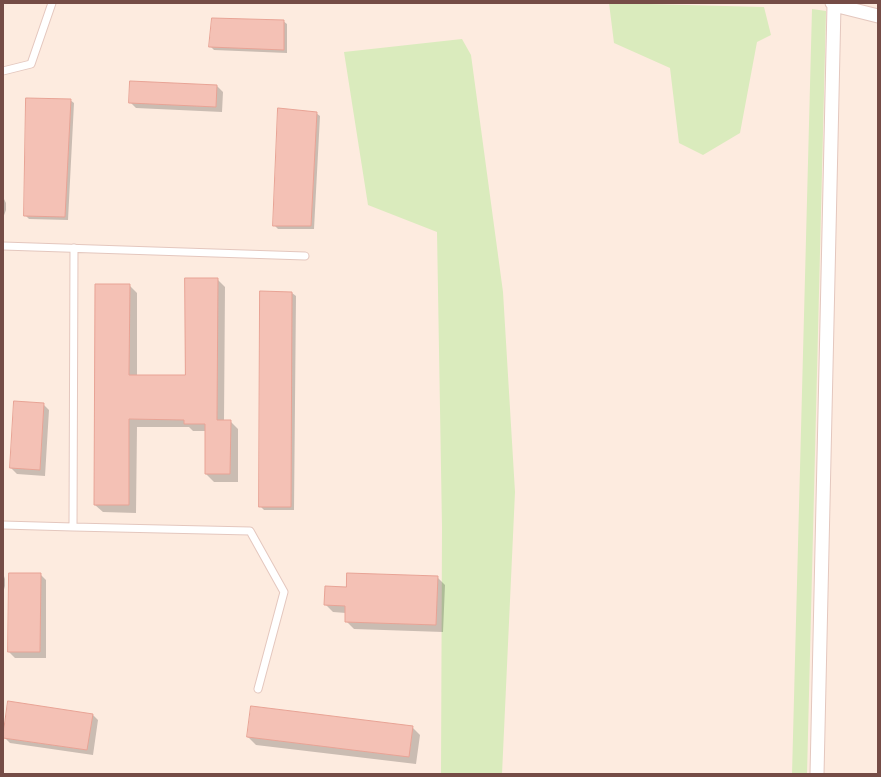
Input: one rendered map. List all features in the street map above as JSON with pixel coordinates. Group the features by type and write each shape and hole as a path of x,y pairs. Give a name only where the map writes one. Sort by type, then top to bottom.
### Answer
{"street":[{"path":"817,774 833,4 878,16"}],"lane":[{"path":"3,71 31,64 52,3"},
{"path":"3,246 305,256"},
{"path":"73,527 74,248"},
{"path":"3,525 250,531 284,592 258,689"}],"green space":[{"path":"609,3 764,7 771,35 757,42 740,133 703,155 679,143 670,68 614,43"},
{"path":"812,9 826,11 807,774 792,774"},
{"path":"462,39 471,55 503,292 515,492 502,774 441,774 442,527 437,232 368,205 344,52"}],"building":[{"path":"212,18 284,20 284,50 209,47"},
{"path":"130,81 217,85 216,107 129,103"},
{"path":"26,98 71,99 65,217 24,216"},
{"path":"278,108 317,112 311,226 273,226"},
{"path":"185,278 218,278 217,420 231,420 230,474 205,474 205,424 184,424 184,420 129,419 129,505 94,505 95,284 130,284 129,375 185,375"},
{"path":"260,291 292,292 291,507 259,507"},
{"path":"14,401 44,403 40,470 10,468"},
{"path":"9,573 41,573 40,652 8,652"},
{"path":"347,573 438,576 436,625 345,622 345,606 324,605 325,586 346,587"},
{"path":"8,701 93,714 87,750 3,738"},
{"path":"251,706 413,726 409,757 247,737"}]}
